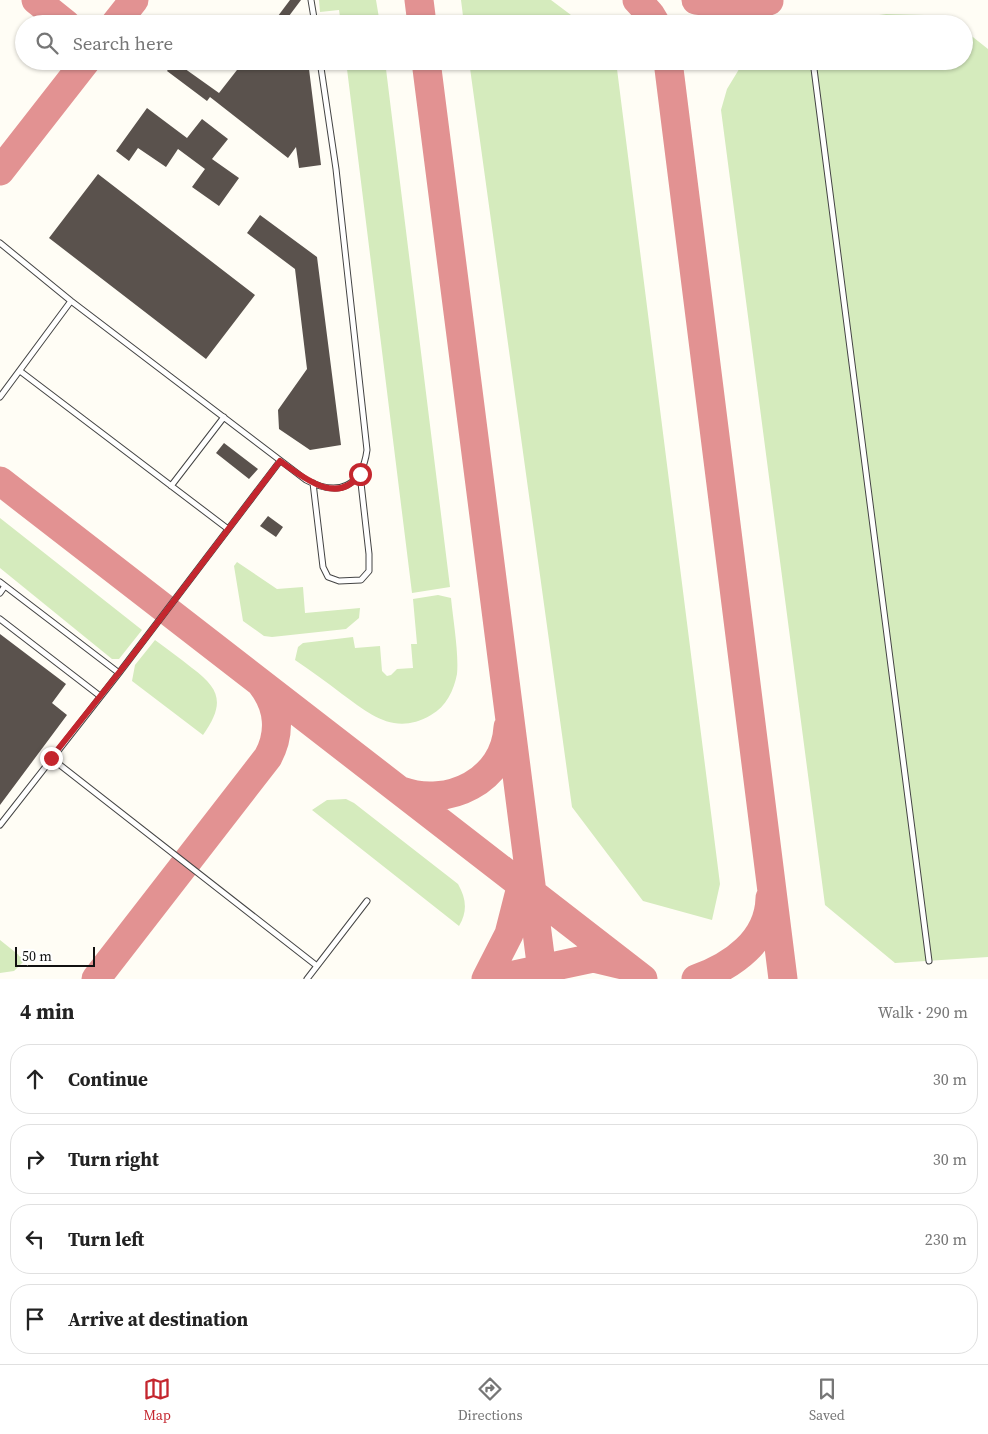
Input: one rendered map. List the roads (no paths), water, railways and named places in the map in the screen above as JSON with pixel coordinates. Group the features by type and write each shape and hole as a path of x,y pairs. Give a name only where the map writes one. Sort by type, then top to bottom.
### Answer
{"lane":[{"path":"311,0 314,15"},
{"path":"0,244 71,301 280,461 321,488 338,488 346,485 360,474 365,466 367,450 336,169 321,70"},
{"path":"814,70 929,961"},
{"path":"0,397 71,301"},
{"path":"20,371 228,529"},
{"path":"171,486 224,417"},
{"path":"0,825 119,673 280,461"},
{"path":"313,483 323,568 328,577 339,581 361,580 369,571 369,554 360,474"},
{"path":"0,582 119,673"},
{"path":"0,593 5,586"},
{"path":"0,618 100,696"},
{"path":"51,758 317,966"},
{"path":"307,979 367,901"}]}
